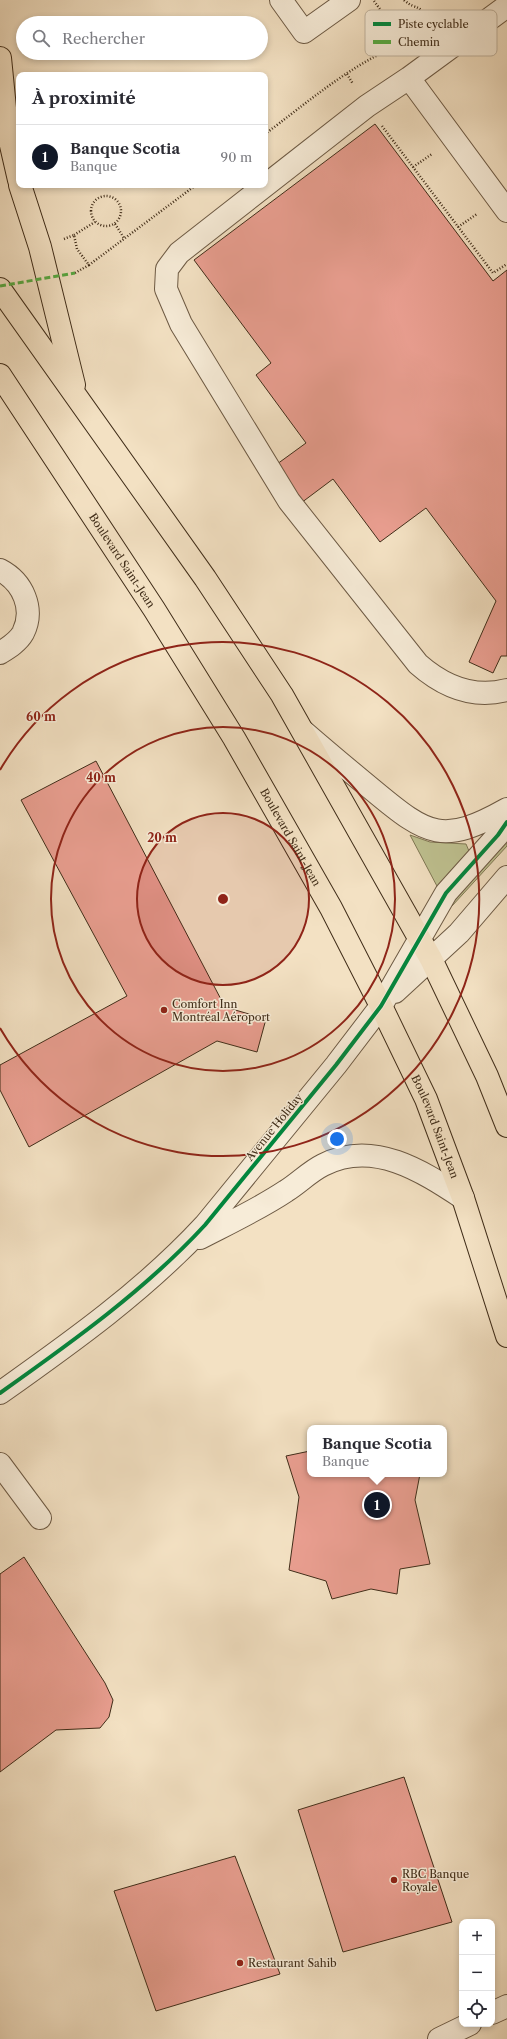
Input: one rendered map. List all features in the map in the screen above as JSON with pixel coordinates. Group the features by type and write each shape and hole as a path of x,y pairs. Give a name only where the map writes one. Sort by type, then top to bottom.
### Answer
{"main road":[{"path":"0,58 6,128 16,168"},
{"path":"21,188 40,247 76,396"},
{"path":"0,289 205,578 304,732 431,959 487,1076 507,1126"},
{"name":"Boulevard Saint-Jean","path":"0,375 154,609 234,738 331,908 381,1006 426,1100 463,1198 507,1336"}],"street":[{"path":"281,0 304,32 349,0"},
{"path":"497,13 507,6"},
{"path":"268,183 367,106 439,56"},
{"path":"409,78 507,211"},
{"path":"262,188 179,253 167,269 166,289 181,324 288,501 418,664 433,678 461,690 488,692 507,690"},
{"path":"0,570 18,583 25,595 29,610 23,633 15,643 0,654"},
{"path":"304,732 401,814 422,827 440,831 461,830 480,824 507,809"},
{"name":"Avenue Holiday","path":"0,1394 115,1308 185,1246 228,1199 336,1065 381,1006 419,937 446,893 498,835 507,822"},
{"name":"Avenue Holiday","path":"381,1006 459,933 507,877"},
{"path":"185,1246 287,1191 299,1180 323,1165 346,1157 374,1156 403,1163 428,1175 463,1198"},
{"path":"0,1464 40,1518"},
{"path":"495,2012 507,2006"},
{"path":"439,2039 464,2027"}],"path":[{"path":"373,0 380,10"},
{"path":"404,0 421,10"},
{"path":"268,132 347,74 379,56"},
{"path":"380,123 493,273 507,264"},
{"path":"75,273 192,188"},
{"path":"108,196 113,197 120,205 121,215 115,224 103,226 95,222 91,212 92,207 98,198 108,196"},
{"path":"60,240 74,236 95,222"},
{"path":"115,224 124,238"},
{"path":"74,236 77,249 89,264"}],"green space":[{"path":"410,835 430,842 466,844 469,851 438,888"},
{"path":"507,841 507,846 452,906 449,904"}],"building":[{"path":"375,124 493,281 507,270 507,656 501,656 493,673 469,662 496,601 426,508 380,542 333,479 301,503 273,467 306,443 256,375 271,363 194,260"},
{"path":"96,761 225,1007 266,1019 257,1052 217,1041 29,1147 0,1090 0,1065 127,996 21,800"},
{"path":"307,1452 307,1477 419,1477 415,1500 430,1564 400,1569 397,1594 371,1589 332,1599 326,1581 289,1570 299,1497 286,1456"},
{"path":"24,1557 105,1683 113,1700 109,1717 100,1728 56,1730 0,1772 0,1574"},
{"path":"404,1777 452,1922 343,1952 298,1810"},
{"path":"235,1856 280,1974 156,2011 114,1891"}],"marked path":[{"path":"0,286 75,273"}],"cycle path":[{"path":"0,1393 81,1335 133,1293 158,1272 205,1225 336,1065 381,1006 446,893 498,835 507,822"}],"place":[{"name":"Comfort Inn Montréal Aéroport","path":"164,1010"},
{"name":"Banque Scotia","path":"377,1505"},
{"name":"RBC Banque Royale","path":"394,1880"},
{"name":"Restaurant Sahib","path":"240,1963"}]}
